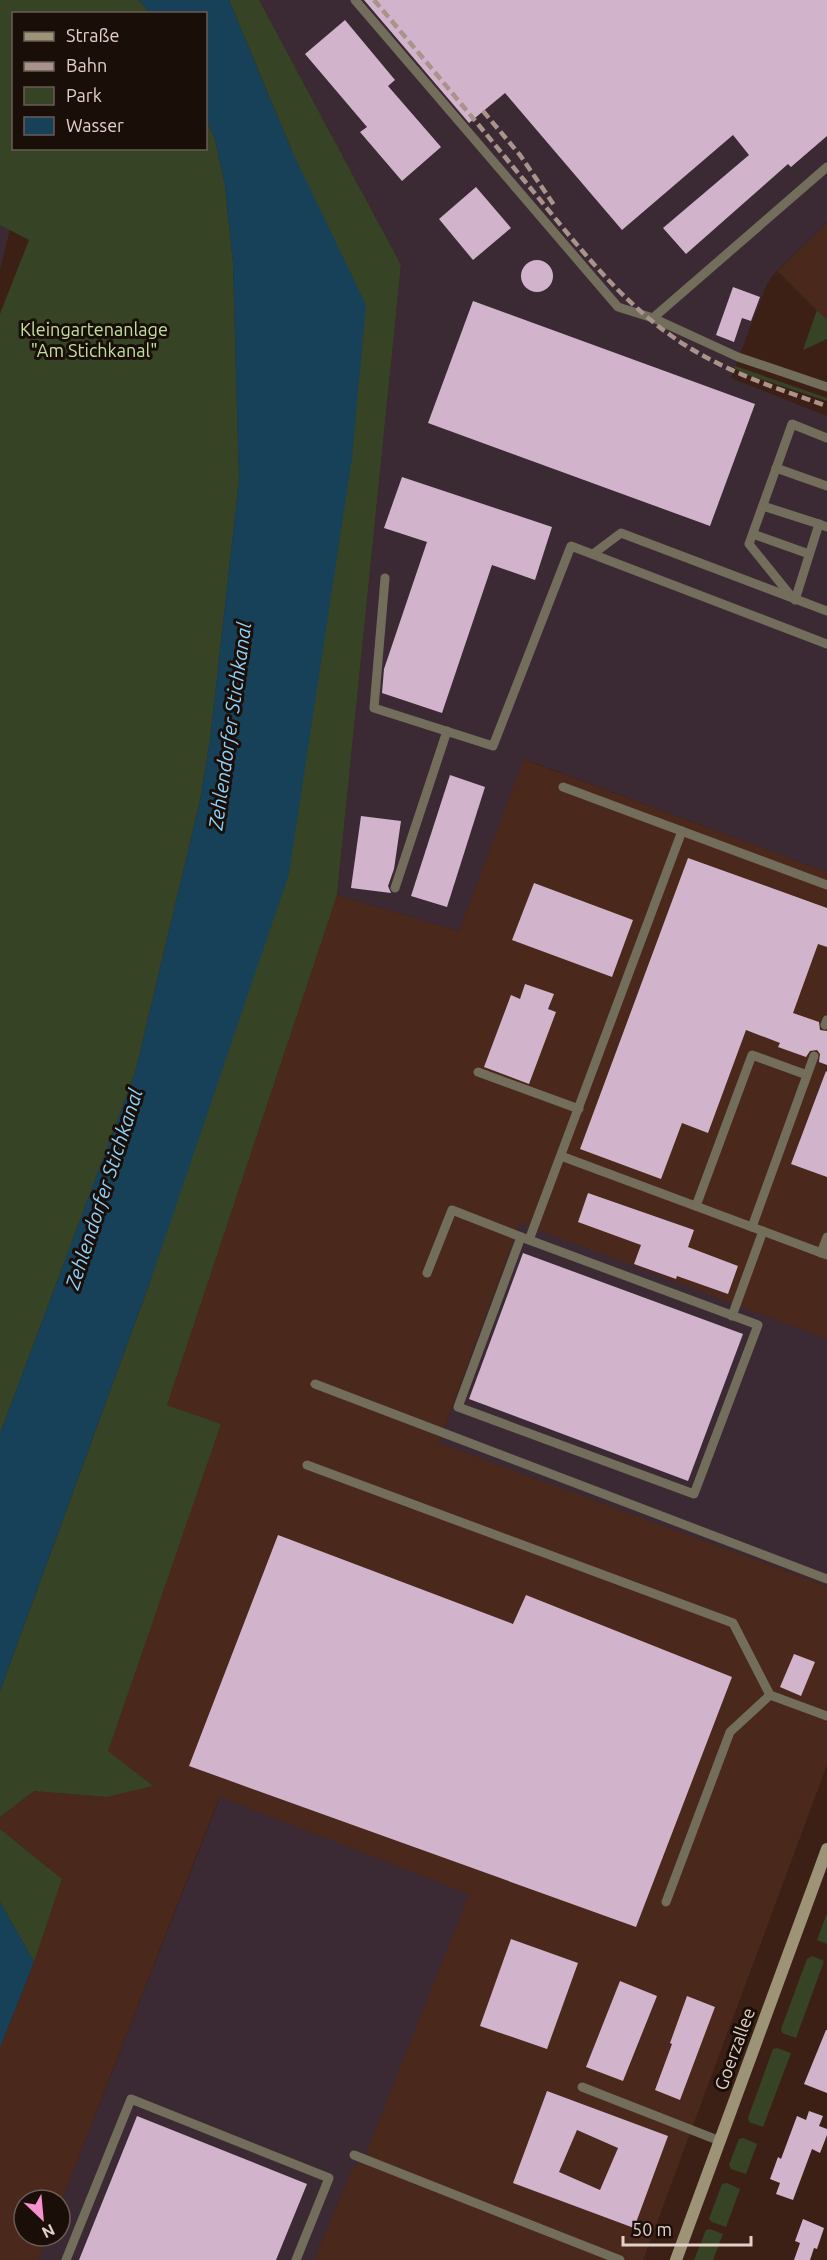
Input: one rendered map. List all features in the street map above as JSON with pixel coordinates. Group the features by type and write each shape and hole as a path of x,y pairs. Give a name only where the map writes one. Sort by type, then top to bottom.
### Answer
{"main road":[{"name":"Goerzallee","path":"676,2260 827,1850"}],"lane":[{"path":"355,0 618,307 653,318 738,357 827,387"},
{"path":"653,318 827,167"},
{"path":"794,599 749,544 792,424 827,438"},
{"path":"776,468 827,486"},
{"path":"763,506 823,526 809,554 794,599"},
{"path":"593,554 621,533 827,611"},
{"path":"753,534 809,554"},
{"path":"386,578 374,708 493,746 571,546 827,644"},
{"path":"395,888 447,731"},
{"path":"563,787 827,885"},
{"path":"427,1274 452,1210 525,1239 758,1325 694,1494 458,1407 525,1239 561,1156 682,831"},
{"path":"696,1206 753,1055 807,1075"},
{"path":"752,1227 814,1056"},
{"path":"478,1072 579,1109"},
{"path":"561,1156 824,1254 827,1237"},
{"path":"732,1316 763,1231"},
{"path":"315,1384 827,1579"},
{"path":"307,1465 733,1623 770,1695 827,1716"},
{"path":"666,1902 730,1732 770,1695"},
{"path":"582,2087 720,2141"},
{"path":"66,2260 130,2099 329,2178 296,2260"},
{"path":"354,2155 621,2260"}],"shaded area":[{"path":"259,0 827,0 827,223 773,275 766,286 731,378 827,416 827,872 524,759 459,931 337,895 401,265"},
{"path":"827,223 827,320 778,271"},
{"path":"0,225 10,229 0,270"},
{"path":"523,759 827,872 827,1339 520,1224 439,1442 827,1586 827,1765 643,2260 314,2260 352,2169 364,2158 219,1798 67,2188 12,2188 12,2248 43,2248 38,2260 0,2260 0,2048 34,1962 62,1879 0,1829 0,1817 34,1791 106,1797 107,1751 221,1424 167,1405 337,895 459,931"},
{"path":"520,1223 827,1339 827,1586 439,1443"},
{"path":"220,1797 469,1894 364,2159 352,2169 314,2260 38,2260 43,2248 72,2248 72,2188 67,2188"}],"green space":[{"name":"Kleingartenanlage \"Am Stichkanal\"","path":"0,0 139,0 149,12 12,12 12,150 207,150 207,121 215,139 225,186 233,263 239,480 210,740 200,801 135,1073 0,1434 0,314 29,240 0,225"},
{"path":"229,0 259,0 401,265 337,895 167,1405 221,1424 108,1751 153,1786 106,1797 34,1791 0,1817 0,1691 150,1282 292,151"},
{"path":"817,310 827,320 827,339 803,350"},
{"path":"735,366 827,398 827,401 748,375 734,368"},
{"path":"0,1829 62,1879 34,1962 0,1902"},
{"path":"827,1913 827,1944 817,1940"},
{"path":"812,1956 824,1961 796,2038 782,2033 781,2029 807,1959"},
{"path":"777,2048 791,2053 763,2127 749,2122 748,2118 773,2049"},
{"path":"743,2138 757,2144 746,2174 731,2169 729,2165 739,2139"},
{"path":"727,2183 740,2189 726,2227 709,2219 722,2184"},
{"path":"710,2229 723,2234 713,2260 694,2260 706,2230"}],"water":[{"name":"Zehlendorfer Stichkanal","path":"139,0 229,0 292,151 366,305 352,458 289,874 150,1282 0,1691 0,1434 135,1073 200,801 210,740 239,480 233,263 225,186 215,139 207,121 207,12 149,12"},
{"path":"0,1902 34,1962 0,2048"}],"building":[{"path":"364,0 827,0 827,136 791,167 788,164 686,254 663,228 749,155 733,135 622,230 505,93 469,123"},
{"path":"345,20 395,80 388,86 441,147 402,181 360,132 367,127 305,54"},
{"path":"476,187 511,228 473,260 439,219"},
{"path":"537,260 549,264 553,276 549,288 537,292 525,288 521,276 525,264"},
{"path":"733,287 760,297 751,321 742,318 734,342 716,335"},
{"path":"473,301 755,404 710,526 428,423"},
{"path":"402,477 552,527 535,580 492,565 442,713 382,693 384,669 427,542 384,528"},
{"path":"450,775 485,787 447,907 411,896"},
{"path":"361,816 401,821 394,869 388,886 391,893 351,888"},
{"path":"688,858 827,908 827,947 818,944 793,1013 819,1022 820,1030 827,1031 827,1065 819,1062 820,1054 817,1050 810,1051 806,1057 778,1047 780,1043 746,1030 708,1133 682,1123 661,1179 580,1149"},
{"path":"534,883 633,920 612,977 512,940"},
{"path":"525,984 554,994 548,1009 556,1012 529,1084 484,1067 511,995 520,999"},
{"path":"827,1072 827,1177 791,1164"},
{"path":"588,1193 694,1230 688,1247 738,1266 728,1294 634,1264 641,1245 578,1222"},
{"path":"523,1253 743,1334 688,1481 469,1399"},
{"path":"278,1535 513,1624 526,1595 732,1677 636,1927 189,1766"},
{"path":"794,1654 815,1662 801,1696 780,1687"},
{"path":"511,1939 578,1963 547,2049 480,2026"},
{"path":"620,1981 657,1996 623,2081 586,2067"},
{"path":"687,1996 715,2007 680,2100 655,2090"},
{"path":"827,2030 827,2093 804,2084"},
{"path":"547,2091 668,2136 634,2228 513,2183","holes":["577,2130 618,2148 600,2190 559,2172"]},
{"path":"809,2111 823,2116 819,2126 827,2129 827,2135 820,2153 812,2149 793,2200 776,2194 780,2183 770,2179 778,2157 781,2159 797,2116 806,2120"},
{"path":"137,2116 307,2184 276,2260 79,2260"},
{"path":"803,2219 824,2228 817,2249 814,2248 810,2260 794,2260 800,2243 795,2241"}],"railway":[{"path":"374,0 579,247 639,310 661,329 719,364 754,380 827,406"},
{"path":"483,111 520,155 554,205"}]}
